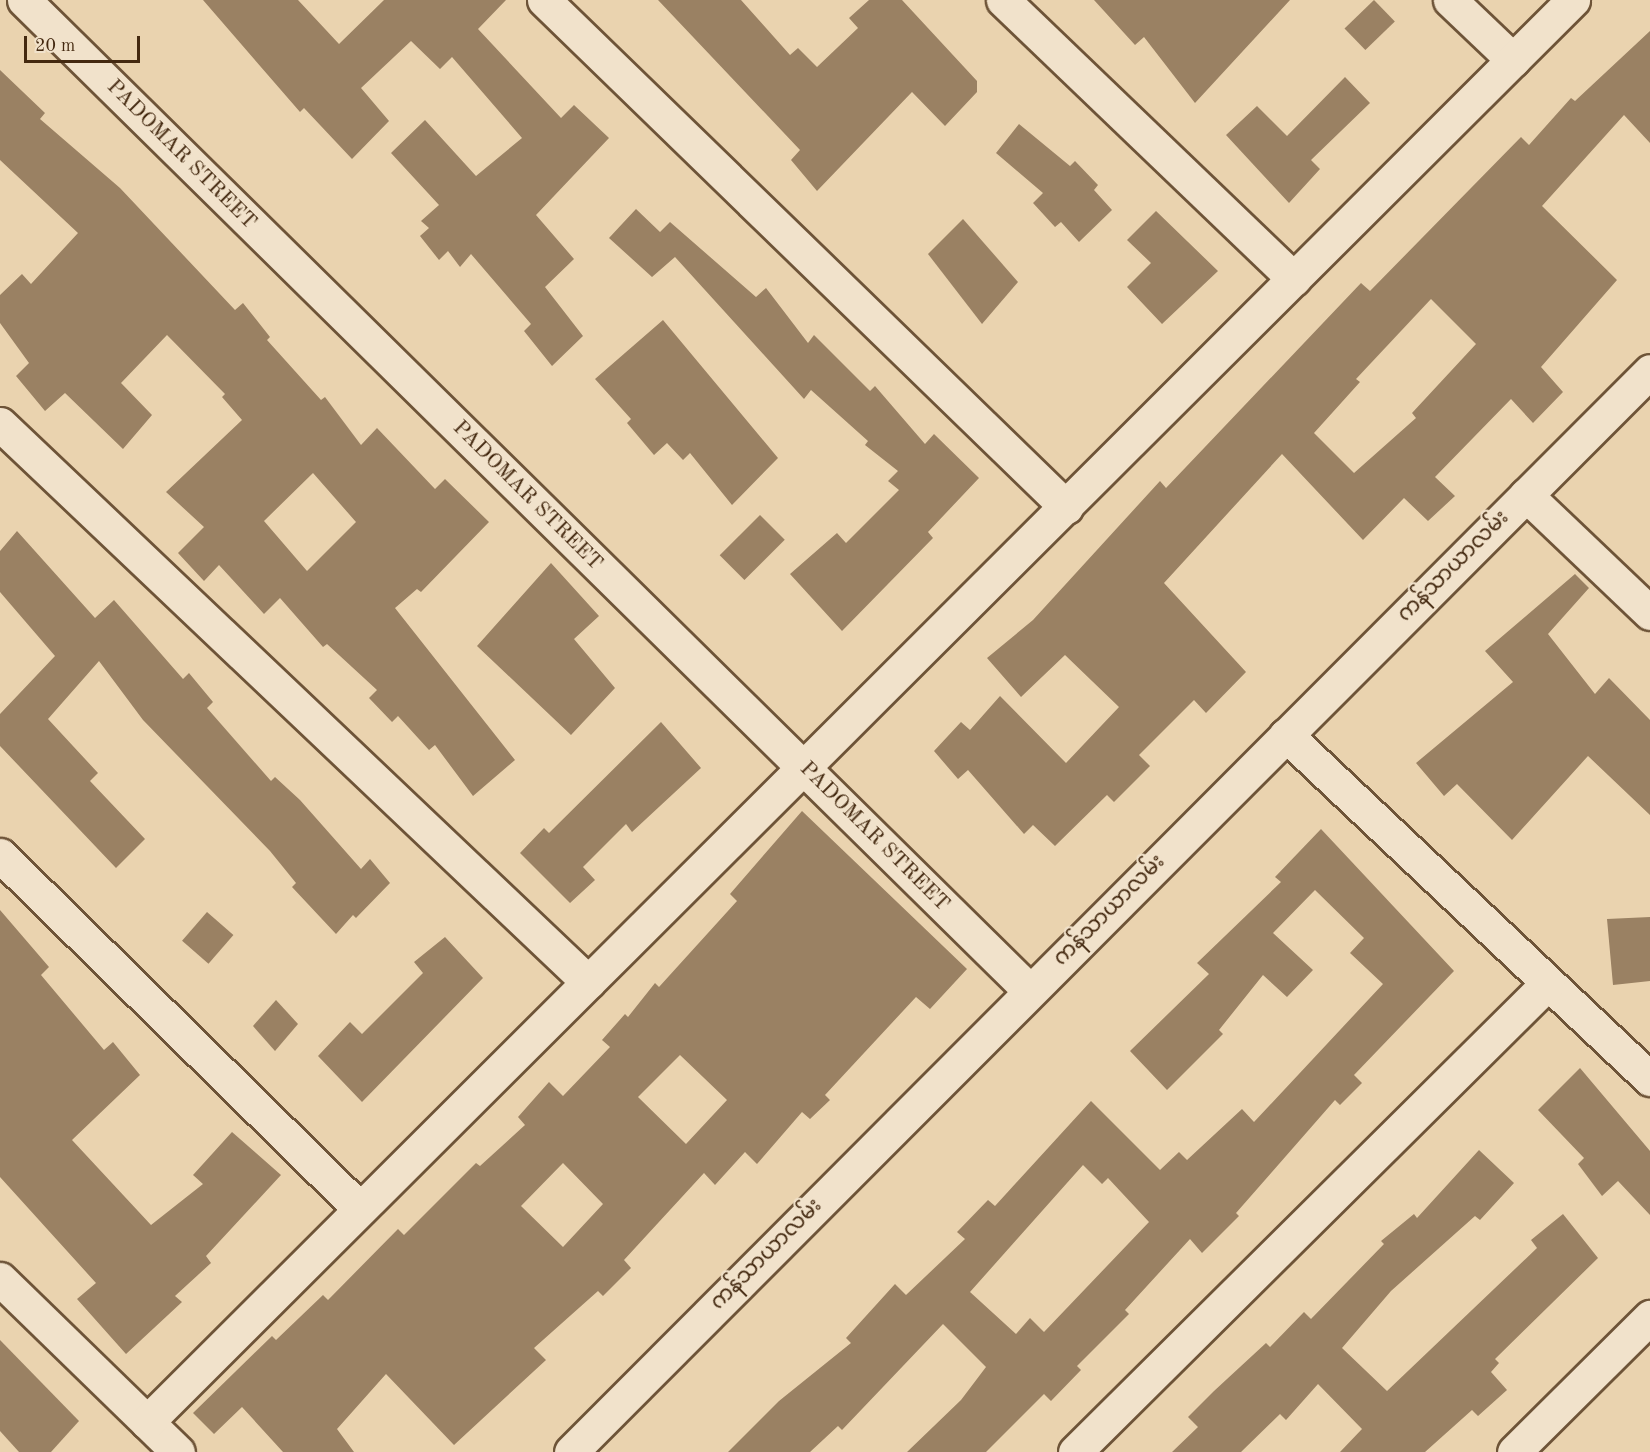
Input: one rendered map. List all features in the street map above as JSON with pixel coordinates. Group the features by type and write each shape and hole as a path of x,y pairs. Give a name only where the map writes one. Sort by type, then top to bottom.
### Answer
{"street":[{"name":"PADOMAR STREET","path":"24,0 1030,991"},
{"path":"544,0 1066,507"},
{"path":"1003,0 1294,279"},
{"path":"1450,0 1513,60"},
{"path":"147,1422 1573,0"},
{"name":"ကန်သာယာလမ်း","path":"571,1452 1650,371"},
{"path":"0,424 588,982"},
{"path":"1526,495 1650,614"},
{"path":"1286,735 1650,1079"},
{"path":"0,855 360,1209"},
{"path":"1075,1452 1548,983"},
{"path":"0,1279 178,1452"},
{"path":"1514,1452 1650,1317"}],"building":[{"path":"203,0 298,0 339,44 384,0 506,0 478,29 561,118 574,105 609,138 536,215 574,259 545,287 583,336 552,366 524,331 531,324 471,254 460,267 448,251 439,260 420,236 429,228 421,221 439,205 391,153 425,120 476,176 522,138 452,57 440,69 411,41 361,88 389,121 352,159 304,108 300,112"},
{"path":"658,0 741,0 790,55 798,48 817,67 858,28 849,18 869,0 902,0 977,81 977,92 945,126 912,92 817,191 791,160 800,150"},
{"path":"1094,0 1290,0 1195,103 1144,37 1135,45"},
{"path":"1374,0 1395,22 1365,50 1345,28"},
{"path":"1650,31 1650,143 1624,115 1542,206 1617,280 1541,367 1563,392 1533,423 1511,399 1435,477 1455,496 1428,521 1404,498 1363,540 1282,454 1164,583 1246,672 1206,713 1194,700 1139,755 1150,766 1114,802 1107,795 1055,846 1033,825 1024,834 968,770 958,779 934,751 961,722 970,730 1000,696 1066,763 1119,707 1065,655 1021,697 987,658 1033,620 1160,481 1166,488 1361,283 1370,291 1521,137 1529,145 1571,98 1575,101","holes":["1431,299 1476,344 1412,413 1416,418 1354,473 1314,433 1360,382 1356,379"]},
{"path":"0,70 45,113 40,119 120,188 235,310 243,303 270,337 267,340 321,400 325,397 361,445 377,428 435,489 445,479 489,522 421,592 417,589 395,608 515,760 473,796 435,745 429,750 398,716 392,722 369,698 377,690 327,644 323,647 280,598 264,614 219,565 204,581 178,553 204,527 166,492 242,420 222,397 225,394 167,335 121,383 152,415 123,449 65,393 45,411 16,376 29,363 0,323 0,295 22,274 31,284 78,233 0,160","holes":["313,473 356,522 307,571 264,521"]},
{"path":"1345,77 1370,103 1311,160 1320,169 1289,203 1226,135 1257,106 1287,136"},
{"path":"1019,124 1070,166 1075,161 1098,185 1094,190 1112,210 1079,242 1061,222 1055,227 1033,203 1043,193 996,153"},
{"path":"636,209 660,232 670,222 756,297 766,288 808,343 814,335 870,391 875,386 925,444 934,434 979,478 928,532 933,538 842,631 790,574 837,533 846,543 899,490 888,481 898,471 865,445 868,441 811,390 804,399 675,257 652,277 609,238"},
{"path":"1156,211 1218,271 1162,324 1127,287 1151,263 1127,240"},
{"path":"963,219 1018,282 982,324 928,254"},
{"path":"663,320 778,458 732,505 690,453 683,460 667,443 654,455 627,423 631,419 595,379"},
{"path":"760,515 785,540 744,580 720,555"},
{"path":"17,531 95,618 114,600 183,679 189,673 213,702 207,708 271,781 275,777 300,800 361,869 370,859 390,883 356,918 353,915 336,934 292,887 296,883 270,851 143,720 99,661 48,719 98,773 90,781 145,839 116,868 0,746 0,714 55,656 0,592 0,551"},
{"path":"551,563 599,616 574,639 615,688 571,735 477,646"},
{"path":"1575,574 1589,588 1548,634 1595,694 1609,678 1650,720 1650,815 1588,756 1512,840 1457,784 1444,796 1416,763 1513,682 1485,651"},
{"path":"661,722 701,768 632,832 626,824 583,867 595,880 570,903 520,853 544,828 549,833"},
{"path":"802,811 967,969 930,1009 916,997 825,1095 830,1100 810,1119 802,1112 757,1164 745,1152 715,1185 704,1173 624,1260 631,1268 603,1296 598,1291 534,1348 546,1360 454,1445 386,1374 337,1429 354,1452 283,1452 242,1407 214,1434 193,1413 272,1336 276,1340 323,1295 328,1300 398,1229 404,1235 476,1163 480,1166 525,1125 518,1117 549,1082 563,1096 610,1047 602,1040 625,1014 628,1017 655,983 659,987 737,901 730,894","holes":["680,1055 727,1100 686,1144 638,1097","563,1163 603,1204 563,1247 521,1206"]},
{"path":"1321,829 1454,971 1354,1075 1362,1083 1340,1105 1335,1100 1236,1213 1239,1216 1202,1253 1190,1239 1125,1310 1129,1314 1077,1366 1081,1370 1051,1401 1044,1394 986,1452 907,1452 961,1400 986,1367 943,1324 842,1430 838,1426 810,1452 728,1452 779,1401 851,1343 846,1338 895,1284 906,1295 965,1239 957,1232 988,1200 995,1206 1091,1101 1160,1170 1179,1152 1187,1160 1242,1109 1254,1122 1383,984 1350,953 1364,938 1315,890 1273,933 1313,970 1287,997 1263,975 1219,1030 1223,1034 1167,1090 1130,1051 1209,974 1197,963 1281,882 1275,877","holes":["1083,1165 1102,1184 1108,1178 1149,1222 1044,1332 1030,1318 1016,1334 970,1292"]},
{"path":"0,910 49,967 41,975 104,1050 113,1042 140,1075 72,1140 151,1225 203,1184 193,1175 232,1132 281,1175 206,1256 211,1263 175,1296 182,1302 126,1354 77,1299 96,1283 0,1177"},
{"path":"207,912 233,935 208,964 182,941"},
{"path":"1650,917 1650,981 1613,985 1607,919"},
{"path":"445,937 483,978 362,1102 318,1056 350,1022 362,1034 423,973 414,962"},
{"path":"276,1000 298,1024 275,1051 253,1026"},
{"path":"1580,1068 1650,1151 1650,1215 1618,1181 1602,1196 1578,1164 1584,1158 1538,1110"},
{"path":"1479,1150 1514,1183 1480,1220 1475,1216 1391,1291 1342,1348 1387,1391 1537,1248 1531,1240 1563,1214 1598,1258 1495,1359 1499,1363 1491,1372 1507,1390 1478,1416 1472,1410 1425,1452 1340,1452 1362,1429 1318,1384 1286,1420 1280,1414 1241,1452 1172,1452 1198,1427 1188,1417 1214,1391 1266,1343 1270,1347 1304,1312 1311,1319 1384,1244 1381,1241 1414,1214 1417,1218"},
{"path":"0,1340 79,1421 51,1452 19,1452 0,1431"}]}
